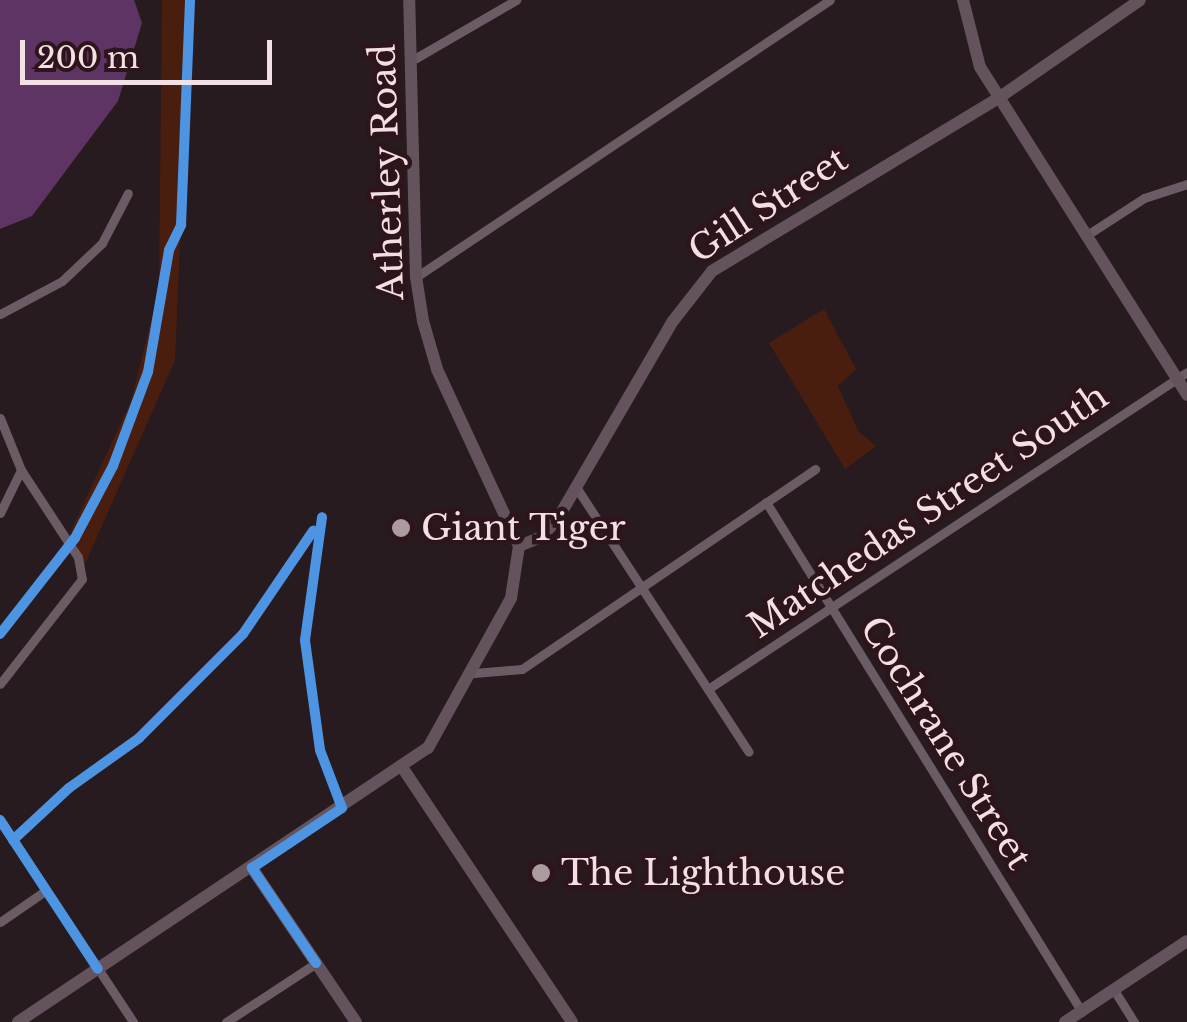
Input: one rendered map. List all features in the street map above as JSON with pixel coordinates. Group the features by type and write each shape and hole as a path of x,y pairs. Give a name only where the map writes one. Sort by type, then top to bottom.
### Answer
{"main road":[{"name":"Atherley Road","path":"409,0 416,58 416,277 433,359 519,546"},
{"path":"963,0 970,46 1087,235 1182,376 1187,395"},
{"name":"Gill Street","path":"519,546 545,534 674,321 712,271 1000,98 1140,0"},
{"path":"18,1022 432,744 474,673 511,598 519,546"},
{"path":"402,767 572,1022"},
{"path":"252,868 356,1022"},
{"path":"1065,1022 1187,942"}],"street":[{"path":"416,58 516,0"},
{"path":"416,277 830,0"},
{"path":"1087,235 1144,198 1187,184"},
{"path":"0,314 62,281 102,243 128,193"},
{"name":"Matchedas Street South","path":"708,689 1182,376"},
{"path":"0,418 21,470 78,557 82,579 0,684"},
{"path":"0,513 21,470"},
{"path":"474,673 522,669 815,470"},
{"path":"576,487 646,588 748,752"},
{"name":"Cochrane Street","path":"766,502 1082,1012"},
{"path":"0,820 133,1022"},
{"path":"0,922 45,891"},
{"path":"226,1022 241,1018 316,963"},
{"path":"1114,990 1134,1022"}],"shaded area":[{"path":"0,0 134,0 142,23 118,101 32,216 0,229"},
{"path":"162,0 190,0 175,360 85,564 71,531 131,401 159,290"},
{"path":"824,309 856,369 838,386 858,431 876,446 845,469 769,343"}],"cycle path":[{"path":"0,634 75,538 113,466 148,372 169,250 181,225 190,0"},
{"path":"316,963 252,868 342,808 320,750 305,640 322,517"},
{"path":"13,840 69,788 139,738 243,634 313,531"},
{"path":"0,820 98,969"}],"place":[{"name":"Giant Tiger","path":"401,528"},
{"name":"The Lighthouse","path":"541,873"}]}
